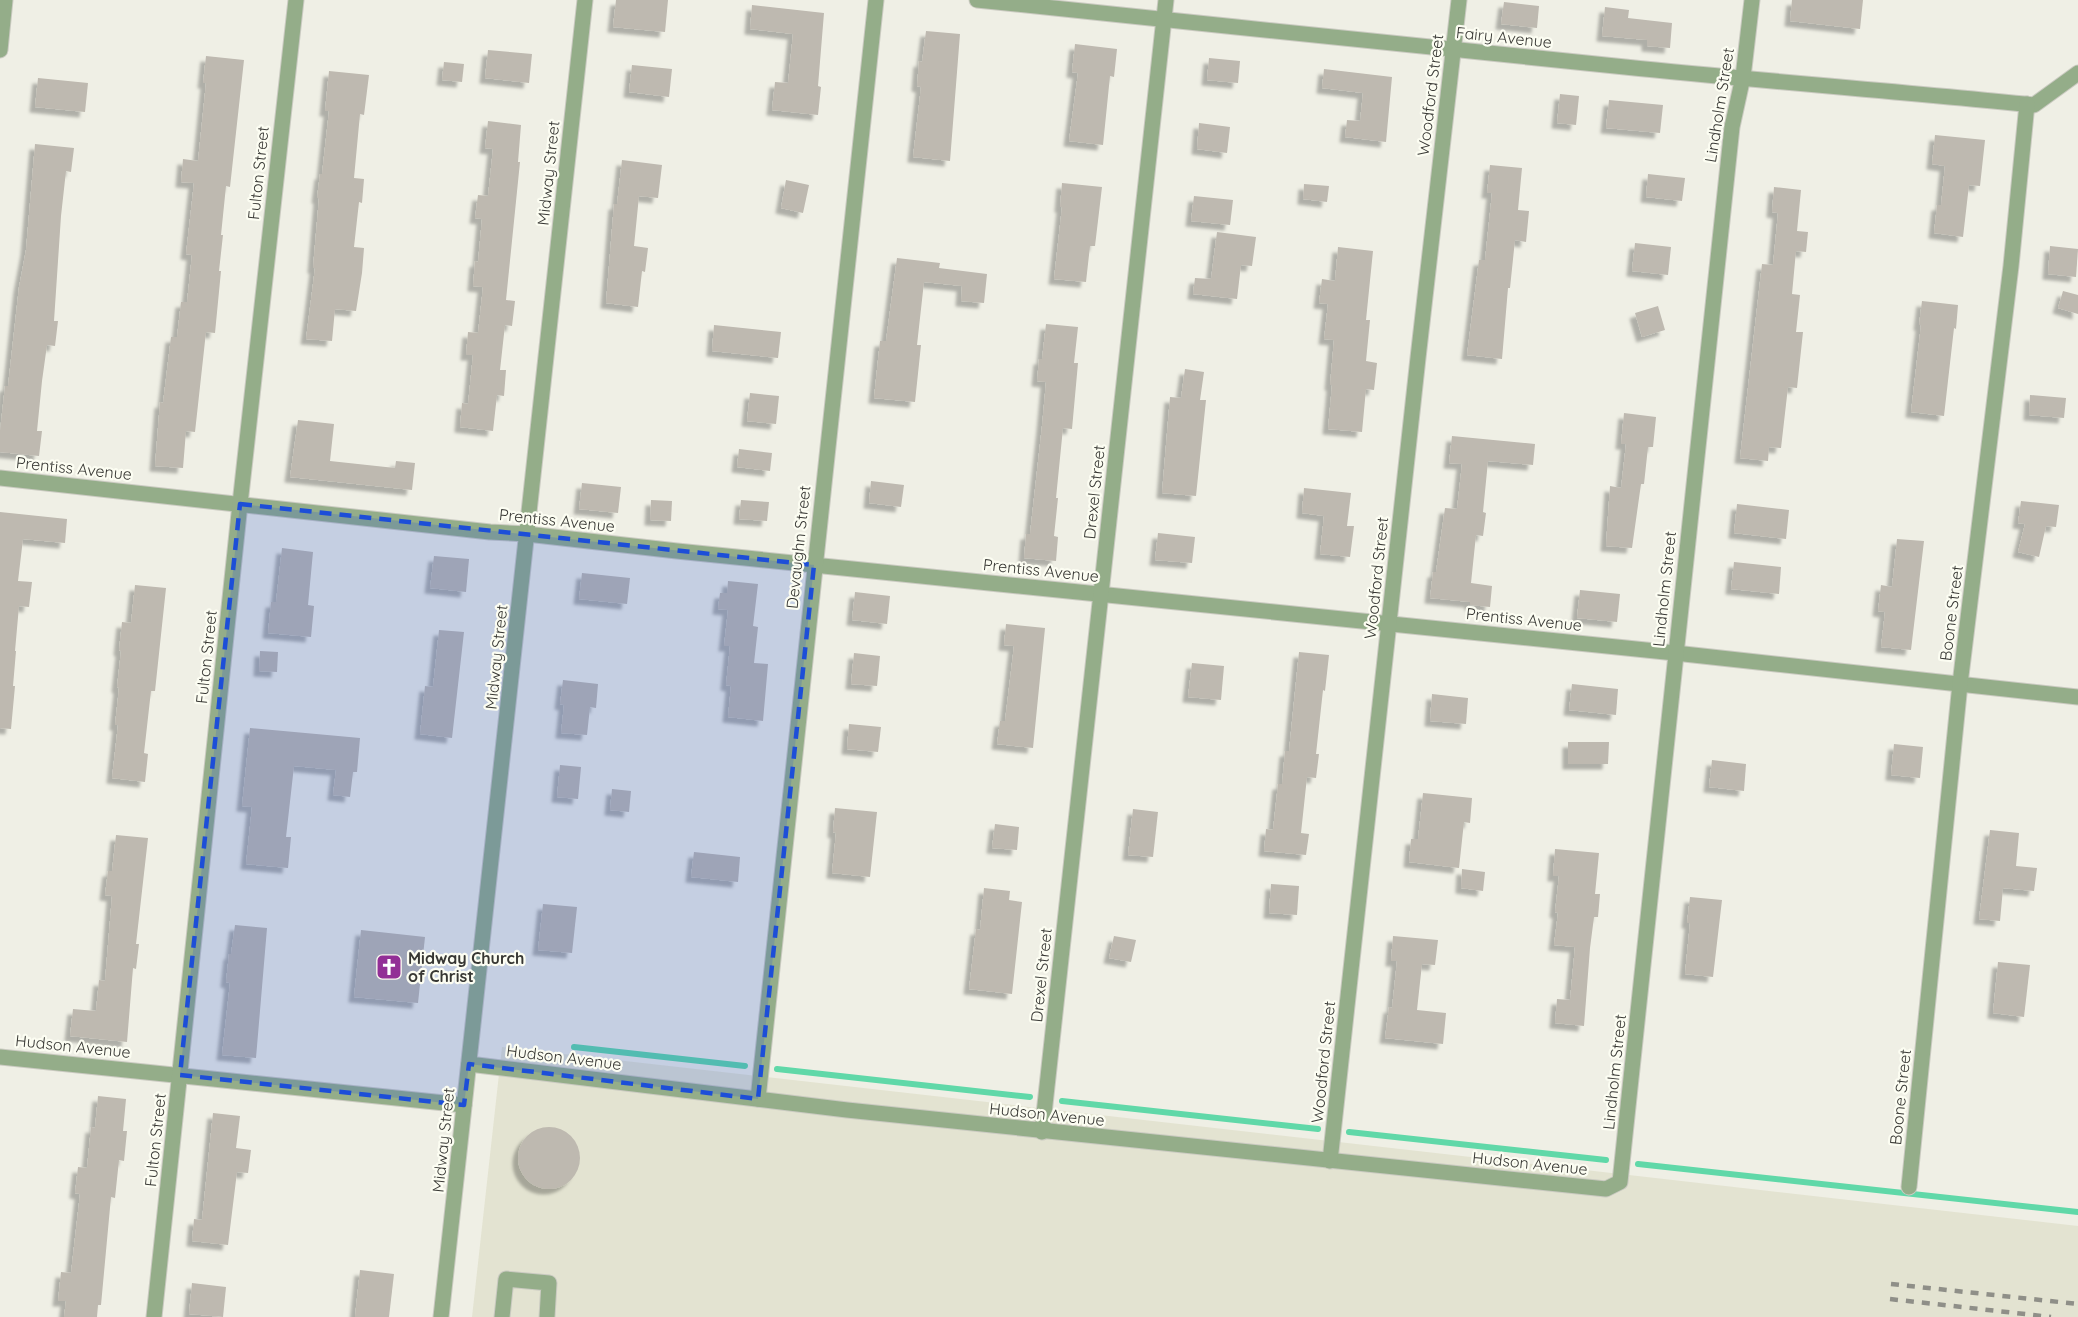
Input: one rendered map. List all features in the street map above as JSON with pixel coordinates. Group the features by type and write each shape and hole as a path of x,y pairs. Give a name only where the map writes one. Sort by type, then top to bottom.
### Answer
{"street":[{"path":"0,50 5,0"},
{"name":"Fulton Street","path":"154,1317 296,0"},
{"name":"Midway Street","path":"441,1317 585,0"},
{"name":"Devaughn Street","path":"758,1099 876,0"},
{"name":"Fairy Avenue","path":"977,0 1454,50 1866,87 2027,104"},
{"name":"Drexel Street","path":"1042,1132 1166,0"},
{"name":"Woodford Street","path":"1330,1161 1460,0"},
{"name":"Lindholm Street","path":"1620,1182 1732,127 1743,77 1752,0"},
{"path":"2027,104 2034,105 2078,73"},
{"name":"Boone Street","path":"1909,1187 1960,684 2011,266 2027,104"},
{"name":"Prentiss Avenue","path":"0,478 489,532 527,534 1389,623 2078,697"},
{"name":"Hudson Avenue","path":"0,1057 464,1105"},
{"name":"Hudson Avenue","path":"469,1064 1042,1132 1606,1189 1620,1182"},
{"path":"502,1317 506,1279 549,1283 546,1317"}],"highlighted area":[{"path":"240,504 814,565 758,1099 469,1064 464,1105 180,1075"}],"shaded area":[{"path":"502,1047 2078,1226 2078,1317 472,1317"}],"building":[{"path":"616,0 668,0 665,32 613,27"},
{"path":"1792,0 1863,0 1860,29 1790,21"},
{"path":"1504,2 1539,6 1537,28 1501,24"},
{"path":"752,5 824,13 818,115 772,110 775,82 788,83 793,34 750,29"},
{"path":"1605,7 1629,10 1628,18 1672,23 1670,48 1647,46 1647,40 1602,36"},
{"path":"926,31 960,34 950,161 913,157 921,87 917,86 919,61 922,62"},
{"path":"1075,44 1117,49 1114,77 1110,76 1103,145 1069,141 1078,73 1072,72"},
{"path":"488,50 532,54 529,83 485,78"},
{"path":"206,56 244,60 230,187 226,186 215,333 206,332 195,432 186,431 183,468 155,466 160,402 163,403 171,337 177,337 181,302 187,302 192,255 186,254 194,183 181,182 183,159 198,161 206,83 203,83"},
{"path":"1209,58 1240,61 1238,83 1207,80"},
{"path":"444,62 464,64 462,82 442,80"},
{"path":"632,65 672,69 669,97 629,92"},
{"path":"1324,69 1392,77 1386,142 1345,137 1347,120 1360,121 1363,93 1322,88"},
{"path":"329,71 369,75 364,115 360,114 354,178 364,179 354,247 364,248 362,273 356,311 335,309 332,341 306,339 315,268 313,268 319,198 317,198 329,111 325,111"},
{"path":"38,78 88,83 85,112 35,107"},
{"path":"1560,94 1579,96 1576,125 1557,123"},
{"path":"1609,100 1663,105 1660,133 1606,128"},
{"path":"488,121 521,125 518,162 520,162 506,300 515,301 512,326 505,325 500,370 506,370 504,396 497,395 493,431 460,427 462,403 468,404 473,355 466,355 468,332 478,333 483,287 473,286 482,219 475,218 478,195 488,196 493,149 485,148"},
{"path":"1199,123 1230,127 1227,153 1197,149"},
{"path":"1935,135 1985,140 1980,186 1969,185 1963,237 1934,233 1937,205 1941,205 1945,166 1932,164"},
{"path":"35,144 74,148 71,172 66,171 61,216 54,321 58,321 55,346 47,345 42,381 37,431 42,431 39,456 0,452 5,386 8,386 19,287 26,250"},
{"path":"622,160 662,165 658,198 639,196 634,246 648,248 645,272 642,271 638,307 606,303 614,204 617,204"},
{"path":"1490,165 1522,168 1518,210 1529,211 1526,242 1515,240 1502,359 1467,355 1479,260 1485,260 1492,193 1487,193"},
{"path":"1648,174 1685,178 1682,201 1646,197"},
{"path":"786,180 809,185 803,213 781,208"},
{"path":"1062,183 1102,187 1095,246 1090,246 1086,282 1054,279 1062,207 1060,207"},
{"path":"1304,184 1329,186 1327,202 1303,199"},
{"path":"1774,187 1801,190 1797,231 1808,232 1806,252 1796,251 1792,294 1800,295 1796,332 1803,332 1797,388 1788,387 1781,448 1769,447 1768,461 1740,458 1762,264 1773,265 1778,213 1772,212"},
{"path":"1194,196 1233,200 1230,225 1191,221"},
{"path":"1217,232 1256,237 1252,266 1241,265 1237,299 1193,294 1195,278 1211,279"},
{"path":"1635,243 1671,247 1668,275 1632,271"},
{"path":"2050,246 2078,249 2076,277 2048,274"},
{"path":"1338,247 1373,251 1366,320 1370,320 1366,361 1377,363 1374,390 1366,389 1362,432 1328,429 1334,340 1324,339 1328,304 1319,303 1322,279 1335,281"},
{"path":"897,258 940,263 939,268 987,274 984,303 961,301 962,286 924,282 917,345 921,345 915,402 874,398 880,341 886,341"},
{"path":"2063,291 2078,295 2078,314 2058,308"},
{"path":"1922,301 1958,305 1944,416 1911,412"},
{"path":"1658,306 1665,330 1642,337 1635,313"},
{"path":"1046,324 1078,327 1074,363 1078,363 1072,429 1063,428 1056,498 1058,498 1054,536 1058,537 1056,561 1024,558 1026,534 1030,534 1042,426 1046,382 1037,381"},
{"path":"714,325 781,332 778,358 712,351"},
{"path":"1185,369 1204,372 1200,400 1206,400 1196,496 1162,493 1170,397 1181,398"},
{"path":"750,393 779,396 776,424 747,421"},
{"path":"2030,395 2066,398 2064,418 2029,415"},
{"path":"1624,413 1656,417 1653,447 1648,447 1644,484 1641,484 1632,548 1606,546 1610,486 1621,488 1626,444 1621,444"},
{"path":"298,420 334,424 330,461 395,468 396,461 415,463 412,490 290,477"},
{"path":"1452,436 1535,444 1533,465 1488,461 1483,536 1476,535 1471,583 1492,586 1490,607 1470,605 1470,602 1430,598 1445,508 1457,509 1462,464 1449,463"},
{"path":"739,449 772,453 770,471 737,467"},
{"path":"871,481 904,485 901,507 869,503"},
{"path":"582,483 621,487 618,513 579,509"},
{"path":"1304,488 1351,493 1347,526 1354,526 1350,557 1320,554 1324,516 1302,513"},
{"path":"651,500 672,501 671,521 650,520"},
{"path":"741,500 769,502 767,521 739,519"},
{"path":"2021,501 2059,505 2056,527 2046,526 2039,557 2018,552 2025,524 2018,523"},
{"path":"1737,504 1789,510 1786,539 1734,533"},
{"path":"0,512 67,519 65,543 23,539 18,581 32,582 29,607 19,606 11,729 0,728"},
{"path":"1158,533 1195,537 1192,563 1155,560"},
{"path":"1897,539 1924,541 1911,650 1881,647 1885,612 1878,611 1881,585 1892,587"},
{"path":"282,548 313,552 308,605 314,606 311,637 268,633 271,602 276,602"},
{"path":"434,556 469,559 466,592 430,588"},
{"path":"1734,562 1781,567 1779,594 1731,589"},
{"path":"582,573 630,578 627,604 579,599"},
{"path":"728,581 758,584 753,626 758,627 754,663 768,664 763,721 728,717 731,686 726,685 730,646 724,646 728,610 718,609 720,593 727,593"},
{"path":"135,585 166,588 155,691 151,691 144,753 148,754 145,782 112,778 118,725 115,725 122,622 131,623"},
{"path":"1580,590 1620,594 1617,622 1577,618"},
{"path":"855,592 890,596 887,624 852,620"},
{"path":"1006,624 1045,628 1033,748 997,744 1000,721 1005,721 1014,646 1004,645"},
{"path":"439,630 464,632 452,738 420,734 425,686 433,687"},
{"path":"260,651 278,652 277,672 259,671"},
{"path":"1299,652 1329,655 1316,754 1319,754 1316,778 1307,777 1301,833 1309,834 1306,855 1264,851 1266,829 1273,830 1278,784 1282,784 1285,751 1289,751"},
{"path":"854,653 880,656 877,686 851,684"},
{"path":"1192,663 1224,666 1221,700 1188,697"},
{"path":"563,680 598,684 596,708 590,707 587,735 561,733 564,705 560,704"},
{"path":"1572,684 1618,689 1616,715 1569,710"},
{"path":"1432,694 1468,698 1466,724 1430,721"},
{"path":"849,724 881,727 878,752 847,749"},
{"path":"250,728 360,738 357,772 353,772 350,797 333,795 336,770 294,766 286,837 291,837 288,868 246,864 252,807 242,806"},
{"path":"1568,742 1609,742 1608,764 1568,764"},
{"path":"1894,744 1923,747 1920,778 1891,775"},
{"path":"1712,760 1746,764 1744,791 1709,787"},
{"path":"560,765 581,767 578,799 557,797"},
{"path":"612,789 631,791 629,812 610,810"},
{"path":"1423,793 1472,798 1470,823 1464,822 1459,868 1409,862 1411,839 1418,839"},
{"path":"835,808 877,812 870,877 832,873 836,833 833,832"},
{"path":"1133,809 1158,812 1153,857 1128,855"},
{"path":"995,824 1019,827 1017,850 992,848"},
{"path":"1990,830 2019,833 2016,866 2037,868 2034,891 2003,888 2000,921 1979,919"},
{"path":"116,835 148,838 136,944 139,944 136,969 133,968 127,1042 70,1036 73,1009 96,1011 99,980 105,981 112,896 105,895 108,871 112,871"},
{"path":"1555,849 1599,853 1595,894 1600,894 1598,917 1594,917 1590,948 1584,1026 1555,1023 1557,999 1570,1000 1575,947 1554,945 1559,876 1553,876"},
{"path":"694,852 740,857 738,882 691,877"},
{"path":"1462,869 1485,872 1483,891 1461,888"},
{"path":"1271,884 1299,886 1297,915 1269,913"},
{"path":"984,888 1010,891 1009,900 1022,902 1012,994 969,989 976,929 980,930"},
{"path":"1690,897 1722,900 1713,977 1685,974"},
{"path":"543,904 577,907 572,953 538,950"},
{"path":"235,925 267,928 256,1058 222,1055 230,983 226,982"},
{"name":"Midway Church of Christ","path":"361,930 425,937 418,1003 354,997"},
{"path":"1114,936 1136,940 1131,962 1109,958"},
{"path":"1393,936 1438,940 1435,965 1422,964 1417,1010 1446,1013 1443,1044 1385,1038 1389,1007 1392,1008 1397,961 1391,961"},
{"path":"1998,962 2030,965 2024,1017 1993,1013"},
{"path":"98,1096 126,1099 123,1131 127,1131 124,1161 119,1160 115,1198 111,1197 101,1305 98,1305 97,1317 64,1317 66,1301 58,1301 61,1272 71,1273 80,1194 75,1193 78,1167 87,1168 91,1127 95,1128"},
{"path":"213,1113 240,1116 236,1148 251,1150 248,1173 237,1172 228,1245 192,1241 194,1219 202,1220"},
{"path":"549,1127 561,1129 571,1136 578,1146 580,1158 578,1170 571,1180 561,1187 549,1189 537,1187 527,1180 520,1170 518,1158 520,1146 527,1136 537,1129"},
{"path":"360,1270 394,1274 389,1317 355,1317"},
{"path":"192,1283 226,1287 223,1317 189,1314"}],"waterway":[{"path":"574,1047 745,1066"},
{"path":"777,1069 1030,1097"},
{"path":"1062,1101 1318,1129"},
{"path":"1349,1132 1606,1160"},
{"path":"1638,1164 2078,1212"}],"railway":[{"path":"1891,1284 2078,1304"},
{"path":"1890,1299 2051,1317"}],"place":[{"name":"Midway Church of Christ","path":"389,967"}]}
